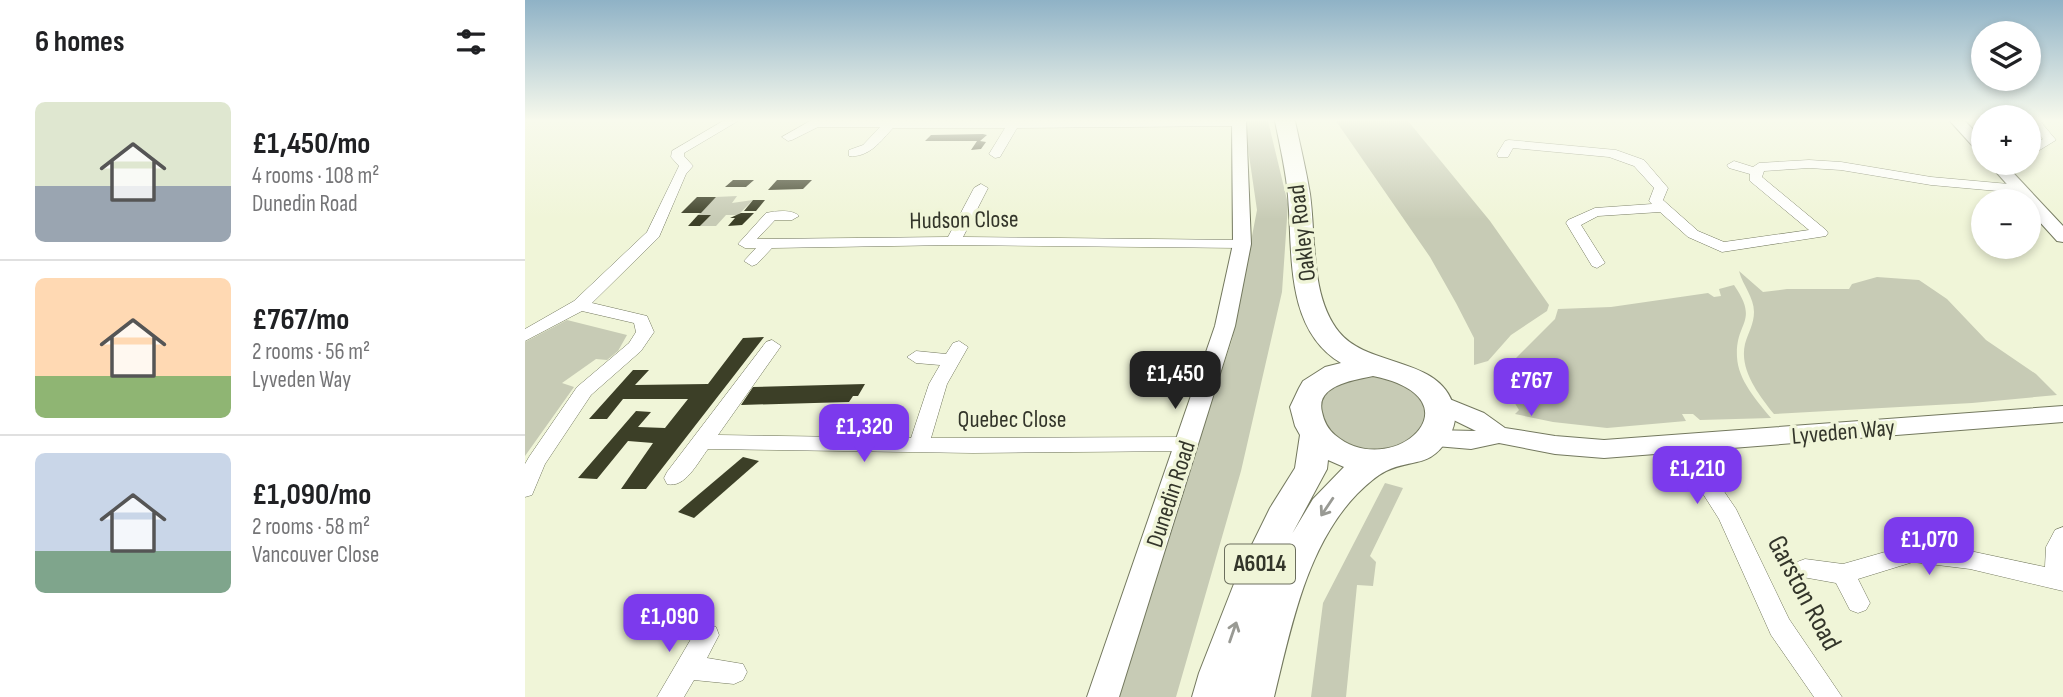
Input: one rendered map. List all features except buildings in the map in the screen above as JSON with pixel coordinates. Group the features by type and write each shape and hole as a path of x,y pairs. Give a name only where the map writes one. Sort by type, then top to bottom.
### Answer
{"main road":[{"name":"Oakley Road","path":"1291,154 1299,194 1308,290 1315,317 1330,341 1359,362 1373,366"},
{"path":"1318,383 1330,341"},
{"path":"1373,366 1393,370 1412,377 1427,388 1437,402 1439,427 1432,439 1409,455 1377,461 1353,458 1331,449 1315,436 1307,422 1305,408 1309,395 1318,383 1333,373 1352,368 1373,366"},
{"name":"A6014","path":"1213,697 1257,571 1311,469 1315,436"},
{"name":"A6014","path":"1253,697 1283,596 1313,529 1329,502 1346,484 1377,461"}],"street":[{"path":"525,336 580,305 658,230 659,219 680,173 686,166 677,157 678,154"},
{"name":"Dunedin Road","path":"1103,697 1225,326 1242,244 1240,154"},
{"path":"1612,154 1639,163 1661,188 1656,201 1693,234 1721,254 1821,233 1755,178 1759,167 1809,164 1841,166 1931,181 2019,189"},
{"path":"1734,165 1758,172"},
{"path":"2007,175 2019,189"},
{"path":"953,242 981,188"},
{"path":"1597,263 1573,223 1595,212 1663,208"},
{"path":"2041,212 2063,236"},
{"path":"768,244 745,244 771,216 792,216"},
{"path":"752,261 768,244"},
{"name":"Hudson Close","path":"768,244 1242,244"},
{"path":"525,489 536,462 584,391 635,347 645,331 641,320 580,305"},
{"path":"674,478 772,346"},
{"path":"916,357 955,353 938,384 919,445"},
{"name":"Lyveden Way","path":"1437,402 1476,419 1499,435"},
{"name":"Lyveden Way","path":"1432,439 1471,440 1499,435 1581,448 1682,445 2063,414"},
{"name":"Quebec Close","path":"703,442 919,445 1187,444"},
{"name":"Garston Road","path":"1682,445 1728,514 1780,627 1829,697"},
{"path":"1805,569 1843,574 1913,553 1970,560 2062,580 2054,552 2063,536"},
{"path":"1843,574 1858,603"},
{"path":"670,697 707,635"},
{"path":"687,668 734,672"}],"green space":[{"path":"1249,154 1276,154 1288,204 1282,292 1241,471 1176,697 1112,697 1232,340 1257,210"},
{"path":"1358,154 1435,154 1490,221 1549,305 1547,311 1511,335 1488,361 1474,365 1474,338 1430,257"},
{"path":"737,196 732,203 753,200 738,215 726,215 716,226 700,226 710,216 698,215 716,197"},
{"path":"1739,271 1763,292 1787,289 1849,289 1852,284 1877,277 1919,280 1947,299 1986,340 2036,374 2057,395 1972,403 1774,414 1752,382 1745,363 1745,344 1754,312"},
{"path":"1734,285 1742,298 1746,315 1737,345 1738,366 1749,390 1771,418 1700,420 1693,414 1682,414 1686,421 1607,428 1553,422 1515,414 1519,410 1500,379 1506,368 1555,319 1558,309 1611,307 1708,293 1714,297 1721,296 1719,289"},
{"path":"567,320 627,335 618,351 607,360 596,359 562,383 574,387 525,456 525,342"},
{"path":"1369,372 1417,389 1430,413 1419,437 1390,448 1369,450 1348,443 1323,426 1319,401 1325,389"},
{"path":"1385,483 1403,488 1370,556 1376,562 1373,586 1357,585 1346,697 1311,697 1323,603"}]}
